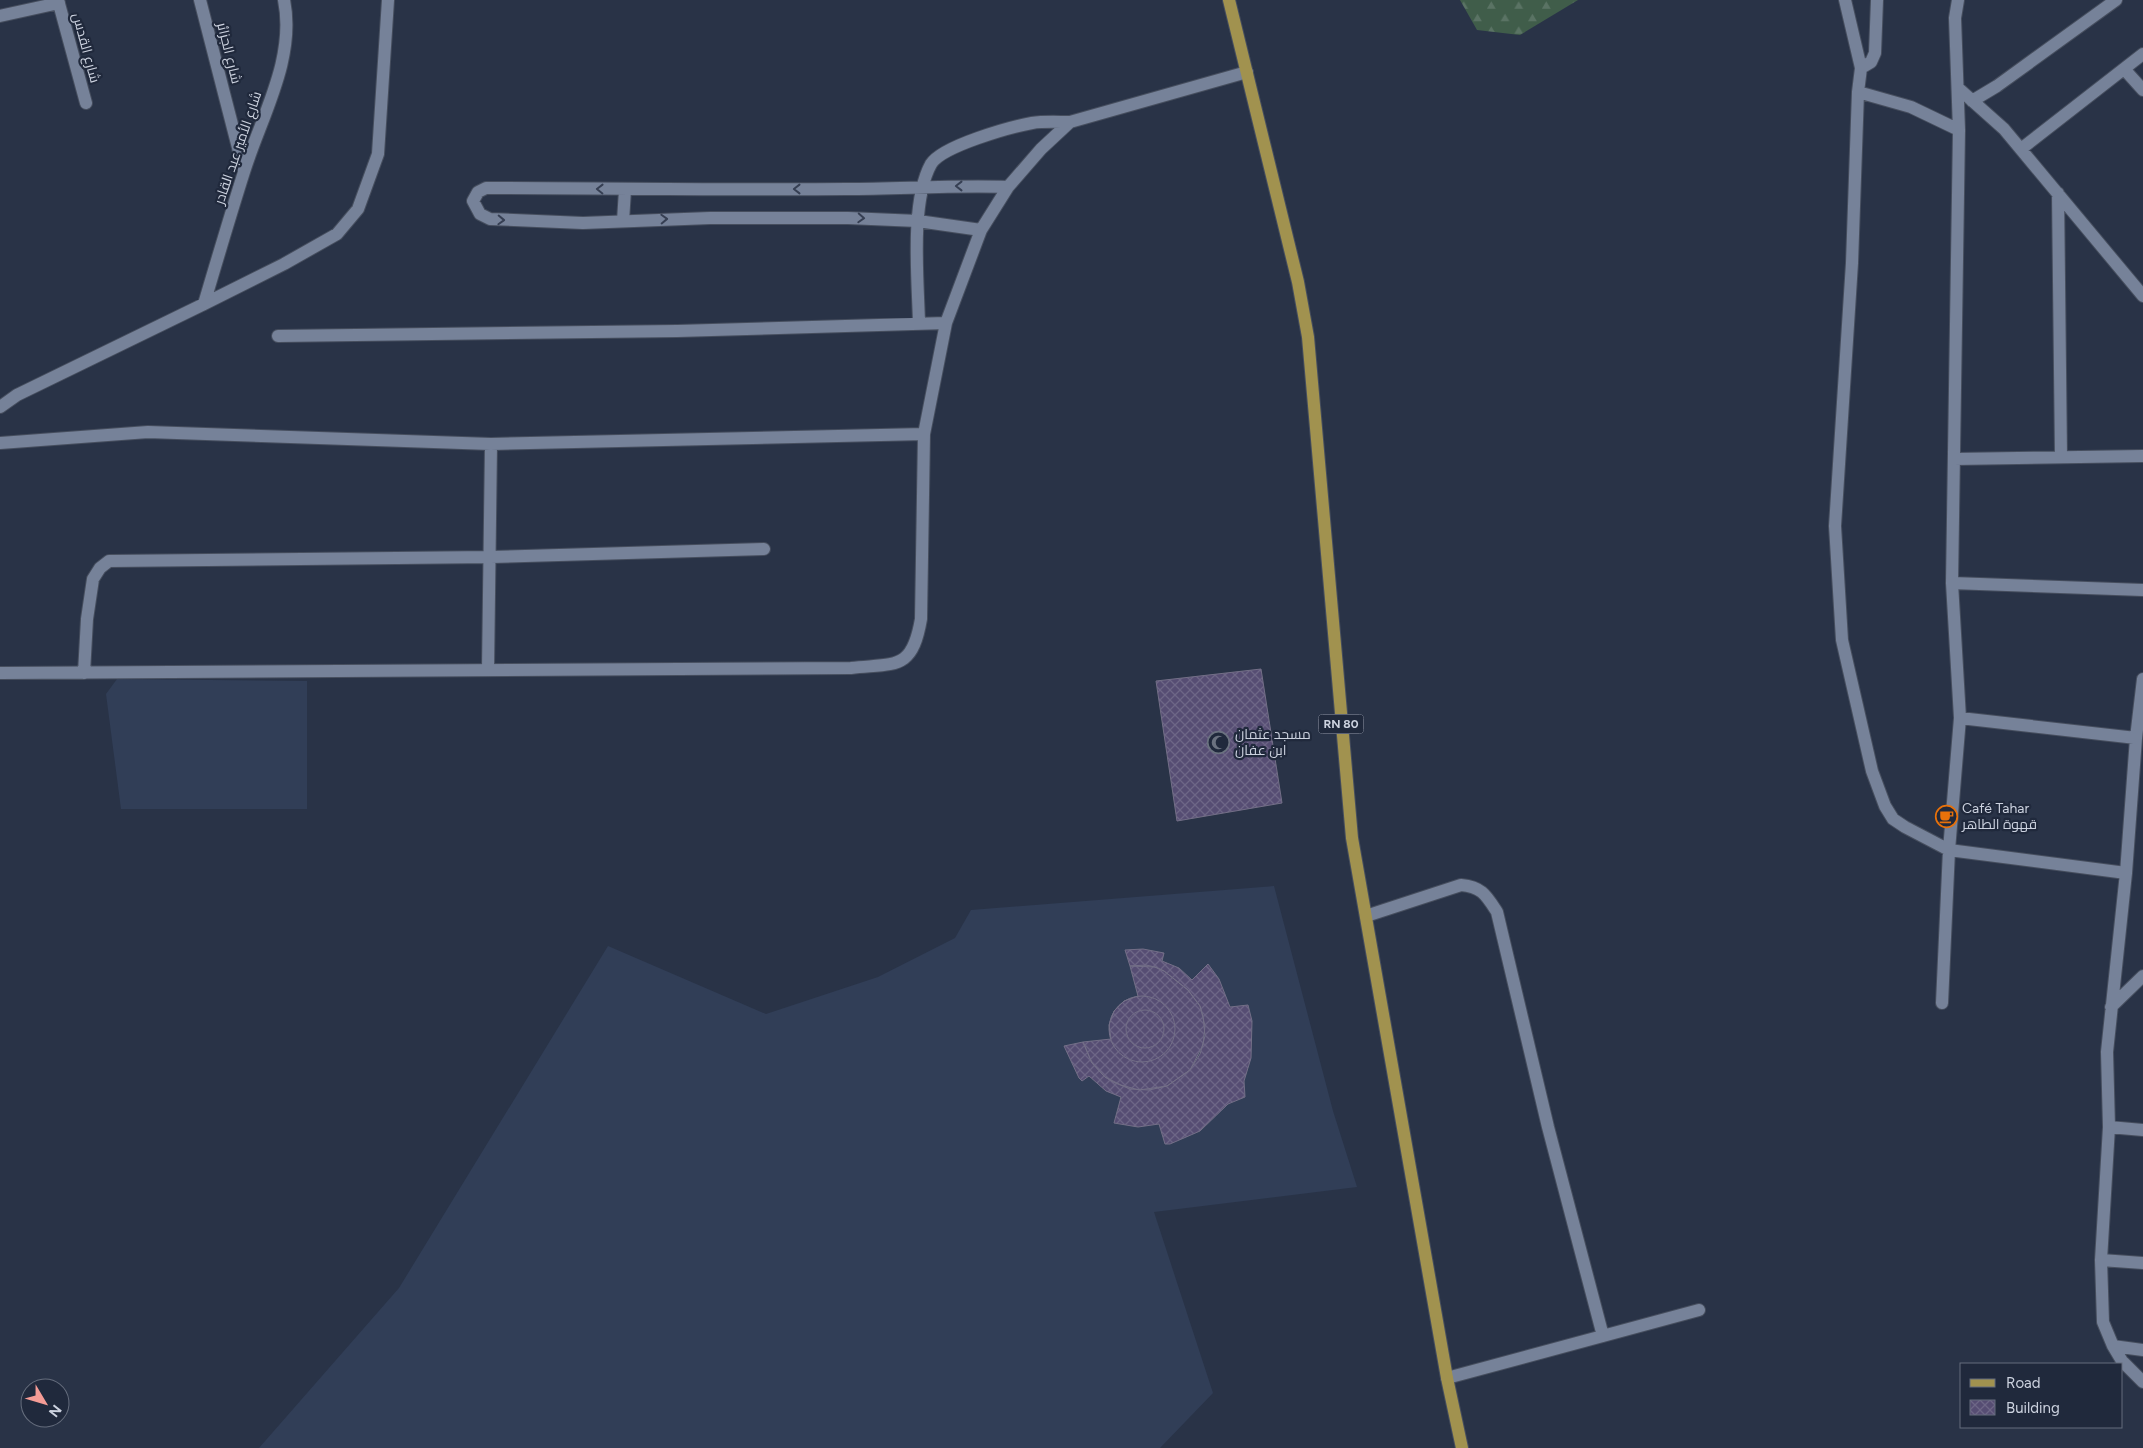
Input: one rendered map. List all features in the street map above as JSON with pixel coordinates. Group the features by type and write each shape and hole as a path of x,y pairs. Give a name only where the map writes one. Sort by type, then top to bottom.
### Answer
{"main road":[{"name":"RN 80","path":"1229,0 1298,282 1308,337 1352,838 1447,1378 1462,1448"}],"street":[{"name":"شارع الجزائر","path":"200,0 244,171"},
{"name":"شارع الأمير عبد القادر","path":"204,304 244,171 282,64 286,40 284,0"},
{"path":"0,407 17,395 204,304 337,234 358,209 378,154 388,0"},
{"path":"1846,0 1861,68 1858,92 1852,263 1835,526 1842,640 1872,771 1885,806 1893,818 1905,827 1949,850 2126,873"},
{"path":"1861,68 1871,62 1875,53 1877,0"},
{"path":"1942,1003 1949,850 1960,718 1952,584 1960,130 1955,18 1958,0"},
{"path":"1972,101 2116,0"},
{"path":"0,16 59,2"},
{"name":"شارع القدس","path":"59,2 86,103"},
{"path":"2021,149 2125,70 2143,54"},
{"path":"2125,70 2143,90"},
{"path":"919,323 918,221 923,187 932,163 945,151 996,132 1034,122 1070,122 1247,72"},
{"path":"1958,88 1994,119 2021,149 2143,296"},
{"path":"1858,92 1911,107 1960,130"},
{"path":"0,673 851,668 899,663 911,652 918,638 921,619 924,434 946,323 981,230 1008,187 1041,149 1070,122"},
{"path":"981,230 918,221 848,218 710,218 583,223 490,220 480,214 473,200 478,192 486,188 625,190 1008,187"},
{"path":"623,221 625,190"},
{"path":"2058,193 2061,457"},
{"path":"278,336 677,331 946,323"},
{"path":"0,443 148,432 491,444 924,434"},
{"path":"488,670 491,444"},
{"path":"1954,459 2143,456"},
{"path":"84,673 87,619 93,579 100,568 109,561 491,557 764,549"},
{"path":"1952,584 2143,590"},
{"path":"2143,679 2136,738 2126,873 2107,1052 2109,1128 2101,1260 2103,1322 2113,1346 2122,1361 2143,1382"},
{"path":"1960,718 2136,738"},
{"path":"1366,916 1461,885 1474,886 1487,896 1497,912 1548,1127 1603,1336"},
{"path":"2111,1007 2143,976"},
{"path":"2109,1128 2143,1130"},
{"path":"2101,1260 2143,1263"},
{"path":"1447,1378 1700,1310"},
{"path":"2113,1346 2143,1350"}],"shaded area":[{"path":"117,679 307,681 307,809 121,809 106,694"},
{"path":"1274,886 1333,1111 1357,1187 1154,1212 1213,1393 1160,1448 259,1448 399,1288 608,946 766,1014 878,977 955,938 971,910"}],"green space":[{"path":"1460,0 1578,0 1520,35 1477,30"}],"building":[{"name":"مسجد عثمان ابن عفان","path":"1261,669 1282,803 1177,821 1156,681"},
{"path":"1143,949 1164,953 1162,961 1179,968 1192,980 1208,964 1219,979 1230,1007 1248,1005 1252,1021 1251,1058 1244,1081 1245,1097 1228,1104 1200,1131 1170,1144 1165,1144 1159,1124 1138,1127 1114,1123 1121,1097 1106,1091 1089,1076 1082,1081 1064,1046 1083,1042 1092,1063 1105,1077 1121,1085 1139,1090 1167,1086 1190,1070 1200,1054 1205,1036 1200,1006 1188,990 1164,971 1155,967 1130,966 1125,950"},
{"path":"1146,965 1164,971 1188,990 1200,1006 1205,1026 1203,1045 1190,1070 1167,1086 1149,1090 1130,1089 1105,1077 1092,1063 1083,1042 1111,1039 1109,1025 1114,1011 1124,1001 1138,996 1130,966"},
{"path":"1135,996 1149,996 1161,1001 1170,1010 1175,1022 1173,1042 1166,1053 1149,1062 1135,1062 1123,1057 1114,1048 1109,1036 1109,1022 1114,1010 1123,1001"},
{"path":"1145,1010 1158,1016 1164,1029 1158,1042 1145,1048 1132,1042 1126,1029 1132,1016"}],"place":[{"name":"مسجد عثمان ابن عفان","path":"1219,742"},
{"name":"Café Tahar قهوة الطاهر","path":"1946,816"}]}
